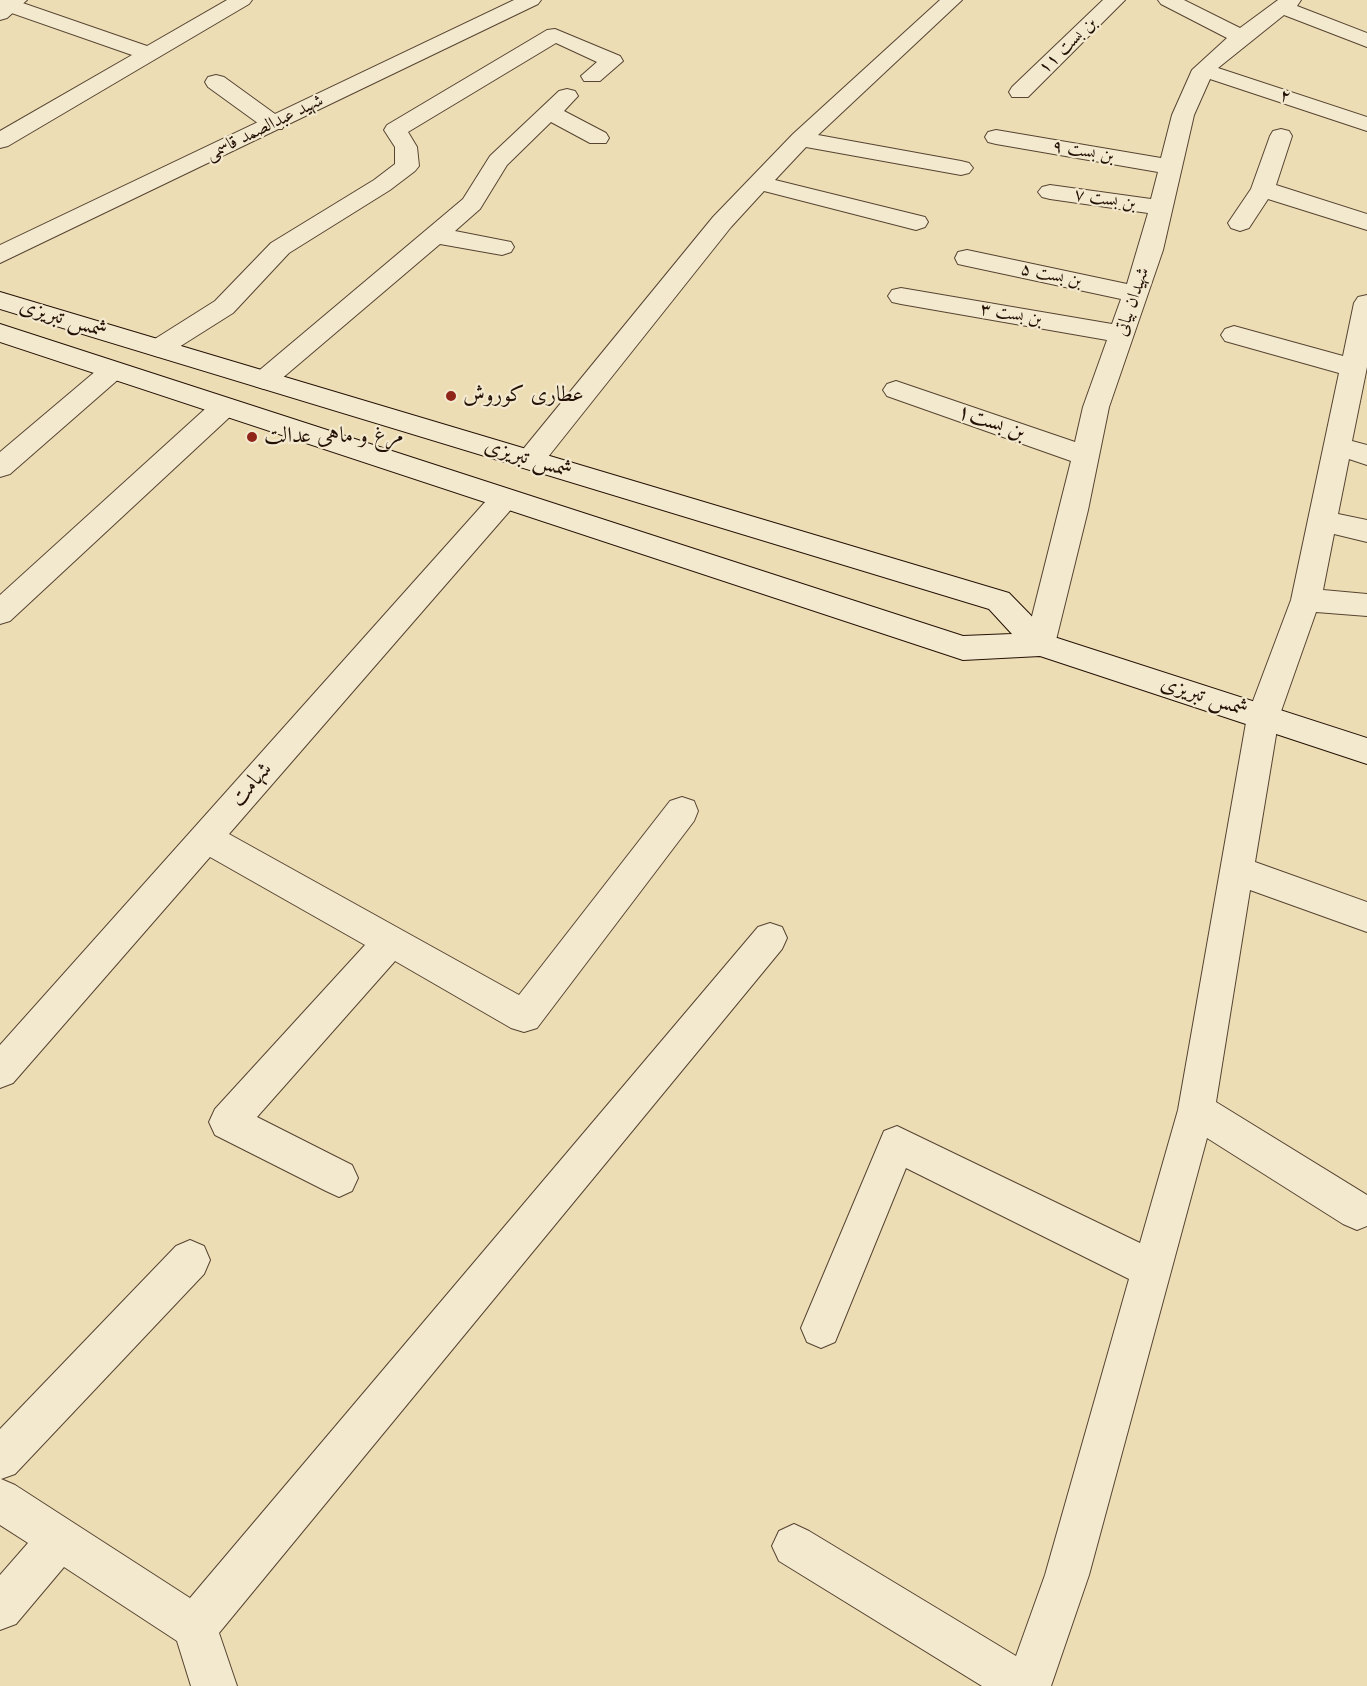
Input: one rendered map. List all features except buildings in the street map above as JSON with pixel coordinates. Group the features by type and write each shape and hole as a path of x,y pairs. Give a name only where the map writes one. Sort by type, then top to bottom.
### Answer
{"street":[{"path":"0,141 242,0"},
{"name":"شهید عبدالصمد قاسمی","path":"0,255 529,0"},
{"name":"شهامت","path":"0,1071 504,499 530,460 708,240 801,139 952,0"},
{"name":"بن بست ۱۱","path":"1020,92 1115,0"},
{"path":"1168,0 1241,37"},
{"path":"1286,3 1367,41"},
{"name":"شهیدان بیاتی","path":"1040,644 1096,407 1136,294 1161,208 1183,115 1203,70 1241,37 1286,3"},
{"path":"7,5 149,54"},
{"path":"159,348 224,307 280,248 382,185 407,166 406,147 395,129 555,35 612,61 592,76"},
{"name":"۲","path":"1203,70 1367,124"},
{"path":"216,82 274,124"},
{"path":"264,380 472,204 498,160 567,96"},
{"path":"549,112 598,138"},
{"path":"1240,223 1263,189 1281,136"},
{"name":"بن بست ۹","path":"996,137 1170,167"},
{"path":"801,139 961,168"},
{"path":"759,183 916,222"},
{"path":"1263,189 1367,222"},
{"name":"بن بست ۷","path":"1050,192 1161,208"},
{"path":"435,235 502,247"},
{"name":"بن بست ۵","path":"967,258 1136,294"},
{"name":"بن بست ۳","path":"901,296 1122,334"},
{"name":"شمس تبریزی","path":"0,300 999,601 1040,644"},
{"path":"794,1546 1026,1686 1067,1575 1196,1110 1263,717 1306,600 1367,303"},
{"name":"شمس تبریزی","path":"0,333 963,648 1040,644 1367,751"},
{"path":"1234,334 1353,368"},
{"path":"0,467 112,371"},
{"name":"بن بست۱","path":"896,390 1086,456"},
{"path":"0,613 224,408"},
{"path":"1337,446 1367,455"},
{"path":"1322,521 1367,531"},
{"path":"1306,600 1367,605"},
{"path":"206,838 524,1016 682,811"},
{"path":"1236,870 1367,917"},
{"path":"195,1627 770,938"},
{"path":"339,1178 228,1122 390,941"},
{"path":"1196,1110 1357,1210"},
{"path":"820,1328 897,1144 1151,1269"},
{"path":"0,1459 190,1260"},
{"path":"0,1500 195,1627 214,1686"},
{"path":"0,1608 60,1539"}],"place":[{"name":"عطاری کوروش","path":"451,396"},
{"name":"مرغ و ماهی عدالت","path":"252,437"}]}
